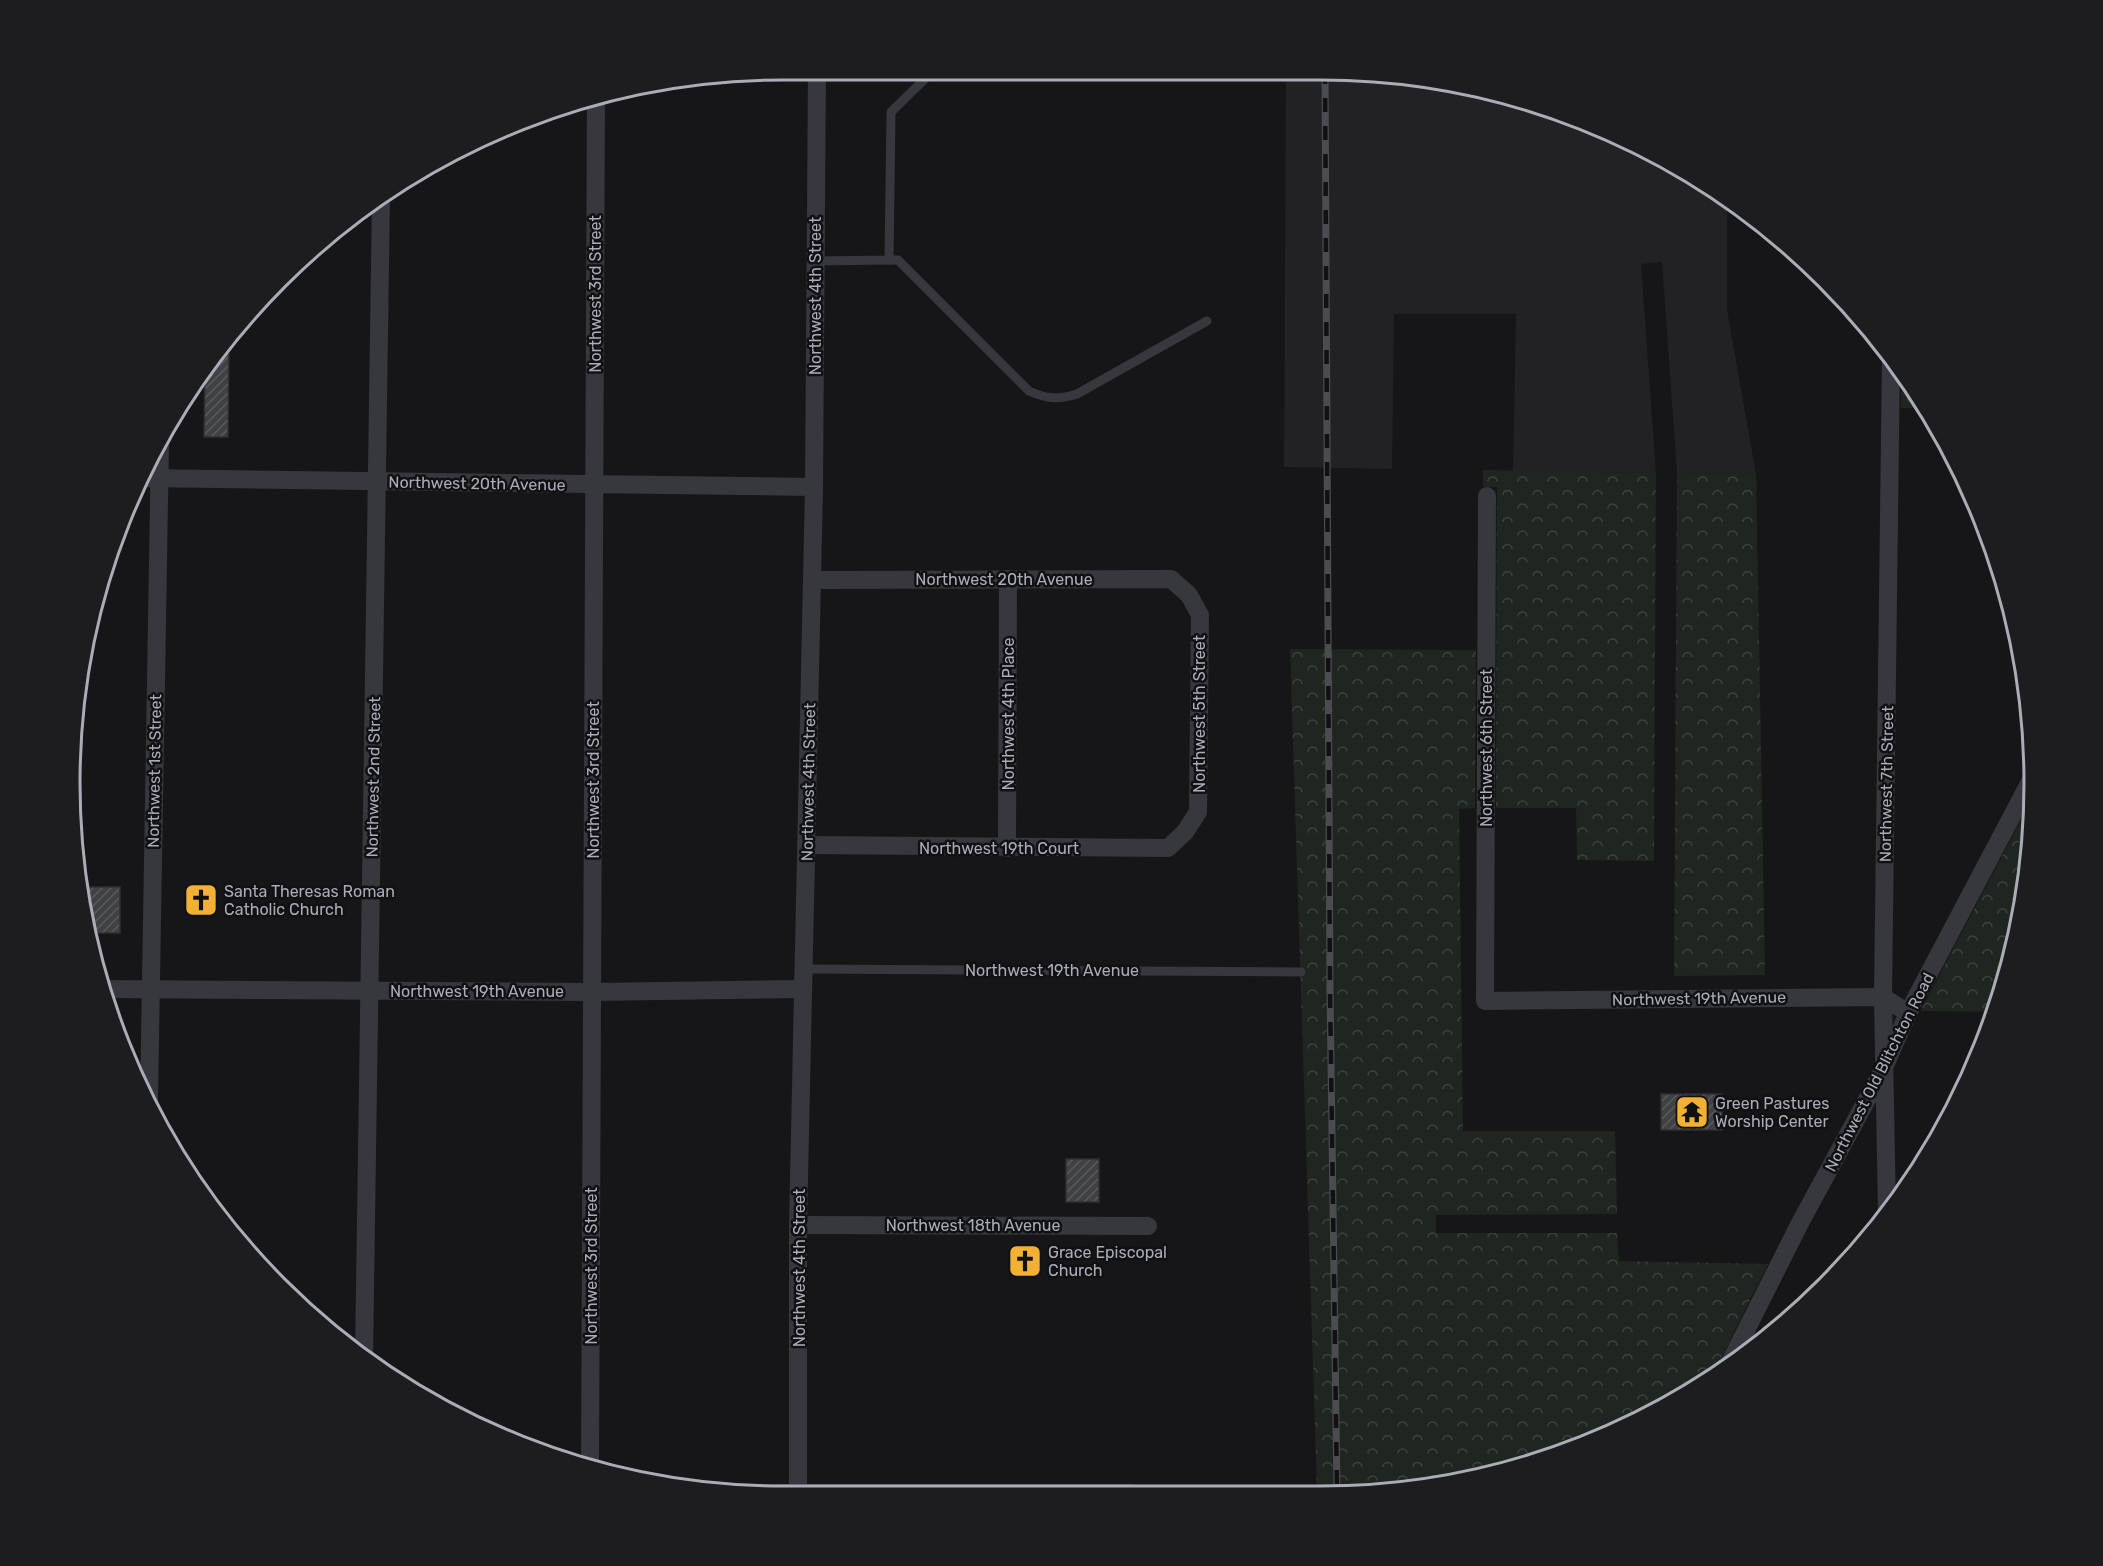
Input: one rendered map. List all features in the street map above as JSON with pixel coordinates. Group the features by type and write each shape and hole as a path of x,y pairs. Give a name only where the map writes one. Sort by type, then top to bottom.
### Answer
{"street":[{"name":"Northwest 4th Street","path":"798,1486 798,1225 814,487 817,80"},
{"name":"Northwest 3rd Street","path":"590,1460 596,105"},
{"name":"Northwest 2nd Street","path":"364,1348 381,206"},
{"name":"Northwest 7th Street","path":"1887,1199 1883,996 1892,374"},
{"name":"Northwest 1st Street","path":"149,1088 160,458"},
{"name":"Northwest 20th Avenue","path":"149,478 814,487"},
{"name":"Northwest 6th Street","path":"1485,1001 1487,496"},
{"name":"Northwest 4th Place","path":"1007,848 1008,579"},
{"name":"Northwest 20th Avenue","path":"812,580 1171,579 1189,595"},
{"name":"Northwest 5th Street","path":"1185,832 1198,812 1200,615 1189,595"},
{"name":"Northwest Old Blitchton Road","path":"1736,1350 1800,1223 1883,1070 1908,1013 2024,794"},
{"name":"Northwest 19th Court","path":"806,845 1168,848 1185,832"},
{"name":"Northwest 19th Avenue","path":"111,989 592,992 803,990"},
{"name":"Northwest 19th Avenue","path":"1485,1001 1883,996"},
{"path":"1883,996 1908,1013"},
{"name":"Northwest 18th Avenue","path":"798,1225 1148,1226"}],"lane":[{"path":"889,260 891,112 924,80"},
{"path":"816,261 898,260 1029,391 1044,398 1060,399 1077,394 1207,321"},
{"name":"Northwest 19th Avenue","path":"804,969 1301,972"}],"shaded area":[{"path":"1286,80 1366,81 1457,93 1502,103 1589,133 1631,152 1672,174 1727,210 1727,310 1756,474 1677,473 1662,262 1641,264 1656,473 1513,471 1516,314 1394,314 1392,469 1284,467"}],"green space":[{"path":"1901,387 1915,408 1901,408"},
{"path":"1483,470 1656,473 1654,861 1577,860 1576,808 1496,808 1497,487 1483,487"},
{"path":"1677,473 1756,474 1765,975 1674,976"},
{"path":"1290,649 1476,650 1475,808 1459,809 1463,1131 1615,1131 1617,1214 1436,1215 1436,1233 1617,1233 1619,1261 1768,1264 1719,1362 1672,1392 1631,1414 1589,1433 1502,1463 1412,1480 1366,1485 1317,1486"},
{"path":"2023,817 2010,920 2000,965 1985,1012 1921,1010"}],"building":[{"path":"229,350 228,437 204,437 205,383"},
{"path":"88,887 120,887 120,933 96,933"},
{"name":"Green Pastures Worship Center","path":"1661,1094 1722,1094 1722,1130 1661,1130"},
{"path":"1066,1159 1099,1159 1099,1202 1066,1202"}],"railway":[{"path":"1325,80 1330,990 1337,1486"}],"place":[{"name":"Santa Theresas Roman Catholic Church","path":"201,900"},
{"name":"Green Pastures Worship Center","path":"1692,1112"},
{"name":"Grace Episcopal Church","path":"1025,1261"}]}
